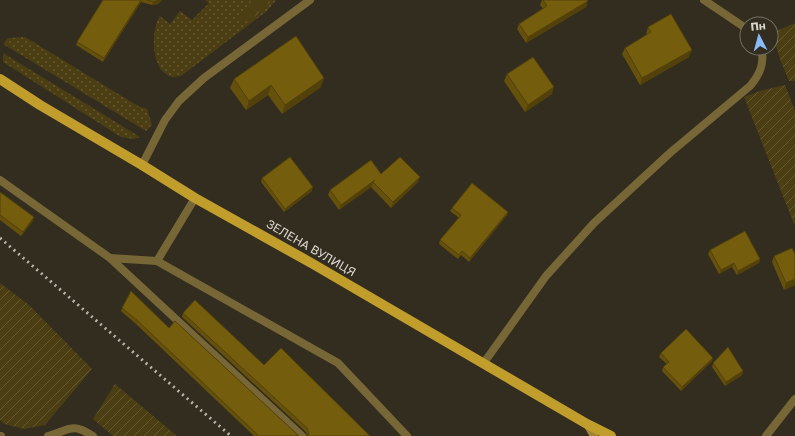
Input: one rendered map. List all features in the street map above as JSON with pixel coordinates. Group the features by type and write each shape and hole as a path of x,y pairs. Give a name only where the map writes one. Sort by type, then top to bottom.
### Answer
{"main road":[{"name":"ЗЕЛЕНА ВУЛИЦЯ","path":"0,79 40,105 195,198 320,268 587,424 611,436"},
{"path":"587,424 594,436"}],"street":[{"path":"142,165 165,120 179,101 204,78 310,0"},
{"path":"704,0 739,24"},
{"path":"483,364 546,276 594,223 671,152 750,86 757,77 762,66 762,56"},
{"path":"0,180 110,258 302,436"},
{"path":"157,261 195,198"},
{"path":"110,258 157,261 338,363 407,436"},
{"path":"766,436 795,399"},
{"path":"48,436 65,429 75,428 84,430 93,436"}],"green space":[{"path":"205,0 276,0 267,11 181,76 169,76 157,63 155,55 154,38 157,22 160,16 170,24 180,11 192,20 209,3"},
{"path":"250,0 273,0 262,8 250,23 240,19 251,5"},
{"path":"795,23 795,81 789,81 780,59 779,30"},
{"path":"25,37 138,106 147,109 152,125 146,131 3,44 8,38"},
{"path":"3,53 140,137 134,139 121,137 3,62"},
{"path":"785,85 795,111 794,224 744,97 763,90"},
{"path":"0,283 29,305 92,369 45,425 24,429 4,424 0,420"},
{"path":"115,384 177,436 113,436 93,419"}],"building":[{"path":"103,0 141,0 104,58 77,42"},
{"path":"147,0 160,0 153,2"},
{"path":"543,0 588,1 528,37 519,24 547,6"},
{"path":"671,14 692,50 642,78 625,48 651,32 648,27"},
{"path":"296,36 324,78 285,105 271,85 249,101 234,79"},
{"path":"533,57 554,87 528,105 507,74"},
{"path":"290,157 313,187 285,209 262,178"},
{"path":"400,157 420,177 393,202 373,182 375,180 341,205 330,190 371,160 381,174"},
{"path":"472,183 508,212 470,258 462,251 459,255 440,240 461,215 452,208"},
{"path":"0,192 34,217 23,232 0,215"},
{"path":"745,231 760,259 738,271 734,263 721,270 710,250"},
{"path":"792,248 795,254 795,279 786,283 774,256"},
{"path":"131,291 169,328 175,321 299,436 259,436 138,321 122,308"},
{"path":"195,300 264,365 281,348 370,436 306,436 309,434 307,428 183,313"},
{"path":"686,329 713,358 682,387 663,367 669,362 661,353"},
{"path":"728,347 743,371 726,382 713,363"}],"railway":[{"path":"0,238 231,436"}]}
